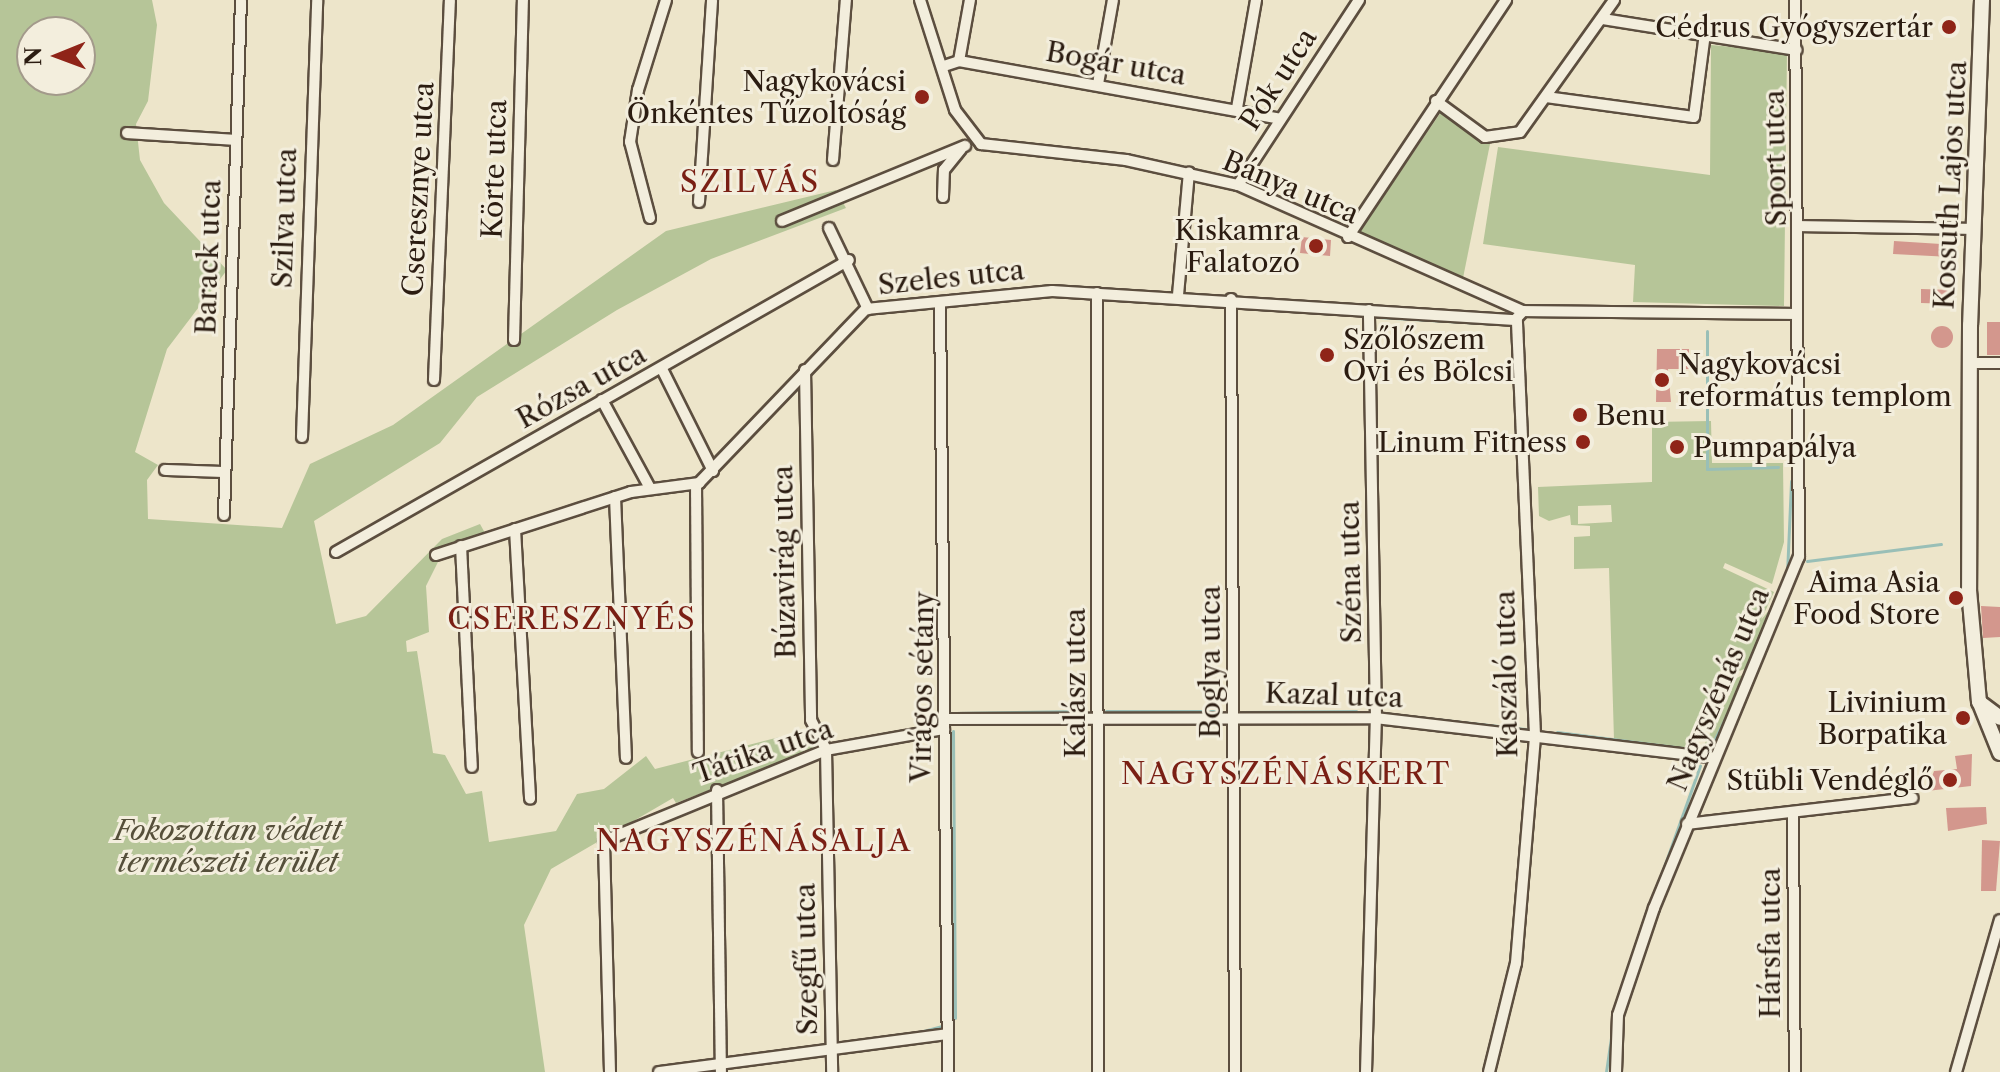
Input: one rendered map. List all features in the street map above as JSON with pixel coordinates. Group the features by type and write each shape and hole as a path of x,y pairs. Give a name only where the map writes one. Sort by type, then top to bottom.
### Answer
{"street":[{"name":"Barack utca","path":"224,515 241,0"},
{"name":"Szilva utca","path":"302,437 317,0"},
{"name":"Cseresznye utca","path":"434,380 450,0"},
{"name":"Körte utca","path":"514,340 523,0"},
{"path":"650,218 630,142 638,90 666,0"},
{"path":"699,202 712,0"},
{"path":"833,160 846,0"},
{"path":"782,221 978,143 955,110 944,66 920,0"},
{"path":"959,61 970,0"},
{"path":"1098,84 1113,0"},
{"path":"1237,108 1256,0"},
{"name":"Pók utca","path":"1238,185 1359,0"},
{"path":"1348,237 1506,0"},
{"path":"1436,101 1485,137 1501,140 1520,132 1546,97 1562,66 1603,19 1614,0"},
{"name":"Sport utca","path":"1793,314 1800,226 1795,0"},
{"name":"Kossuth Lajos utca","path":"1982,0 1969,363 1969,590 1979,701 1999,754"},
{"path":"1603,19 1797,50"},
{"path":"1546,97 1694,117 1705,34"},
{"name":"Bogár utca","path":"944,66 959,61 1237,108 1280,119"},
{"path":"127,133 236,140"},
{"name":"Bánya utca","path":"978,143 1189,172 1238,185 1515,312 1793,314"},
{"path":"943,197 944,170 965,146"},
{"path":"1178,295 1189,172"},
{"path":"1800,226 1973,229"},
{"path":"829,228 849,260 868,309"},
{"name":"Rózsa utca","path":"336,552 849,260"},
{"name":"Szeles utca","path":"696,484 713,471 805,370 868,309 1050,291 1178,295 1369,310 1515,312"},
{"name":"Kalász utca","path":"1097,293 1100,718 1098,1072"},
{"name":"Boglya utca","path":"1231,299 1235,1072"},
{"name":"Virágos sétány","path":"940,303 947,724 948,1072"},
{"name":"Széna utca","path":"1366,1072 1376,718 1369,310"},
{"name":"Kaszáló utca","path":"1489,1072 1516,963 1535,735 1515,312"},
{"name":"Nagyszénás utca","path":"1616,1072 1618,1015 1687,824 1799,557 1793,314"},
{"path":"1969,363 2000,363"},
{"path":"662,369 713,471"},
{"name":"Búzavirág utca","path":"805,370 811,720 826,750"},
{"path":"602,400 650,488"},
{"path":"165,470 225,472"},
{"path":"436,555 615,497 650,488 696,484 698,752"},
{"path":"615,497 626,758"},
{"path":"515,529 530,799"},
{"path":"461,546 472,767"},
{"path":"1979,701 2000,718"},
{"name":"Kazal utca","path":"947,724 1235,716 1376,718 1715,758"},
{"name":"Tátika utca","path":"610,1072 604,841 717,790 826,750 947,724"},
{"name":"Szegfű utca","path":"826,750 832,1072"},
{"path":"717,790 721,1068"},
{"path":"1687,824 1913,798"},
{"name":"Hársfa utca","path":"1793,813 1795,1072"},
{"path":"1956,1072 2000,920"},
{"path":"659,1072 721,1068 948,1034"}],"green space":[{"name":"Fokozottan védett természeti terület","path":"0,0 152,0 157,25 148,101 136,124 140,160 164,203 227,270 167,349 135,452 158,465 147,480 148,519 282,528 310,464 393,425 666,231 836,190 846,208 711,259 617,310 477,397 440,443 314,521 336,624 366,616 442,539 480,524 485,533 445,548 426,586 429,632 406,641 407,652 417,651 433,753 445,755 466,794 482,791 489,842 556,831 577,794 604,789 646,756 655,769 811,729 818,748 676,803 673,798 551,869 524,925 545,1072 0,1072"},
{"path":"1711,45 1787,52 1784,306 1633,302 1635,265 1483,244 1498,147 1710,175"},
{"path":"1441,112 1490,144 1463,278 1358,234"},
{"path":"1711,421 1712,463 1783,463 1784,542 1772,584 1725,563 1723,568 1774,592 1761,620 1770,609 1776,612 1752,666 1714,681 1690,751 1614,740 1609,568 1574,569 1574,537 1590,536 1590,526 1571,525 1570,515 1549,521 1539,516 1538,487 1652,482 1652,422","holes":["1611,505 1612,522 1578,524 1578,506"]},
{"path":"1744,674 1714,748 1702,749 1732,690 1728,683"}],"building":[{"path":"1941,236 1952,237 1951,257 1893,254 1894,241 1941,244"},
{"name":"Kiskamra Falatozó","path":"1302,237 1331,240 1330,256 1300,253"},
{"path":"1921,289 1952,290 1952,304 1921,303"},
{"path":"1987,322 2000,322 2000,355 1987,355"},
{"path":"1942,326 1950,329 1953,337 1950,345 1942,348 1934,345 1931,337 1934,329"},
{"name":"Nagykovácsi református templom","path":"1657,349 1689,349 1689,369 1668,369 1671,402 1656,402"},
{"path":"1981,606 2000,607 2000,637 1983,638"},
{"path":"1972,754 1971,786 1927,791 1934,771 1957,769 1955,756"},
{"path":"1986,807 1987,824 1948,831 1946,808"},
{"path":"1982,840 2000,841 1996,891 1981,891"}],"waterway":[{"path":"1377,317 1499,324"},
{"path":"1707,331 1707,469 1778,467"},
{"path":"1787,574 1791,481"},
{"path":"1807,561 1941,544"},
{"path":"1709,751 1739,690"},
{"path":"954,713 1080,711"},
{"path":"1106,711 1215,711"},
{"path":"1242,712 1356,711"},
{"path":"1381,713 1526,729"},
{"path":"953,731 955,1018"},
{"path":"1557,732 1683,748"},
{"path":"1639,937 1700,766"},
{"path":"1606,1072 1614,1017"},
{"path":"916,1033 943,1026"}],"place":[{"name":"Cédrus Gyógyszertár","path":"1949,27"},
{"name":"Nagykovácsi Önkéntes Tűzoltóság","path":"922,97"},
{"name":"Kiskamra Falatozó","path":"1316,246"},
{"name":"Szőlőszem Ovi és Bölcsi","path":"1327,355"},
{"name":"Nagykovácsi református templom","path":"1662,380"},
{"name":"Benu","path":"1580,415"},
{"name":"Linum Fitness","path":"1583,442"},
{"name":"Pumpapálya","path":"1677,447"},
{"name":"Aima Asia Food Store","path":"1956,598"},
{"name":"Livinium Borpatika","path":"1963,718"},
{"name":"Stübli Vendéglő","path":"1950,780"}],"district":[{"name":"SZILVÁS","path":"750,182"},
{"name":"CSERESZNYÉS","path":"572,619"},
{"name":"NAGYSZÉNÁSKERT","path":"1286,774"},
{"name":"NAGYSZÉNÁSALJA","path":"754,841"}]}
